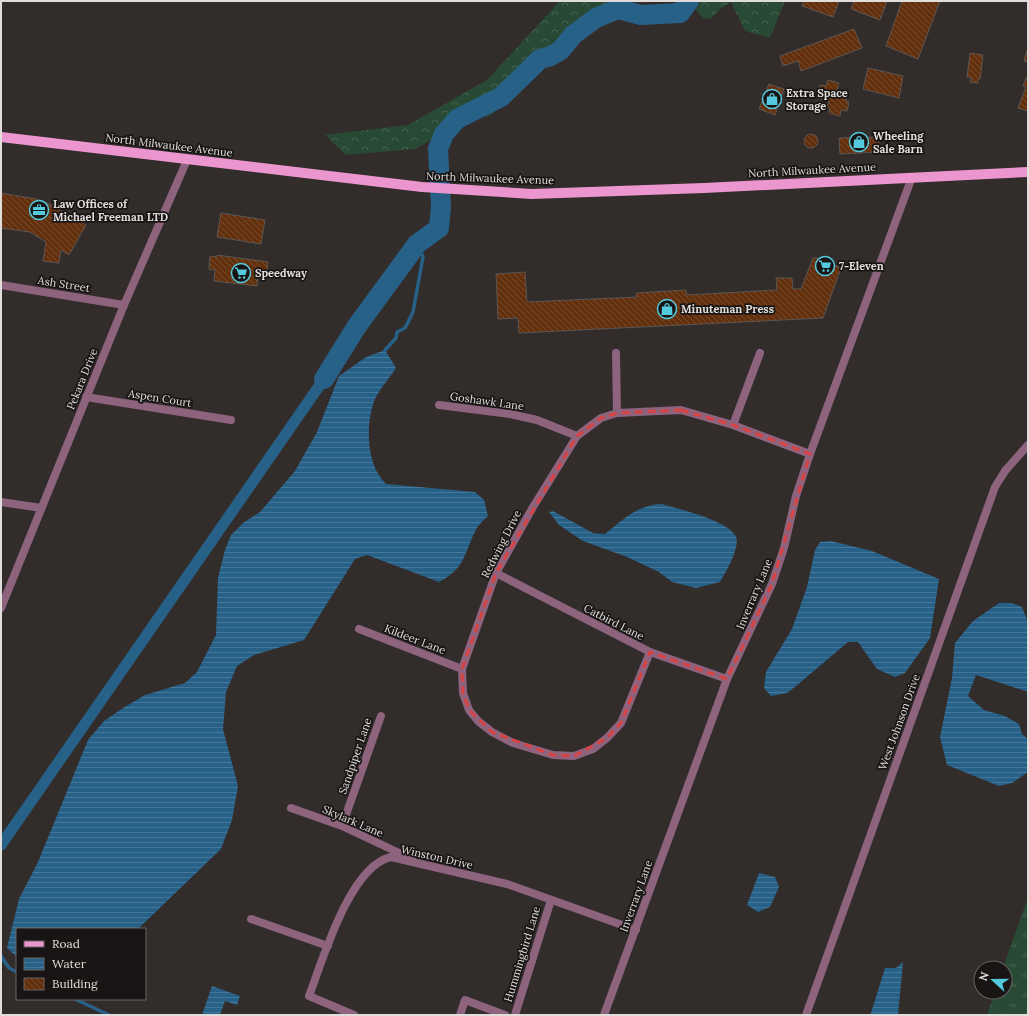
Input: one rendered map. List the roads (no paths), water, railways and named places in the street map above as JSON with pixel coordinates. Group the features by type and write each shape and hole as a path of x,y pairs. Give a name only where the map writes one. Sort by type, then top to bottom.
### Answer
{"main road":[{"name":"North Milwaukee Avenue","path":"1,137 422,187 540,193 704,188 1028,172"}],"street":[{"name":"Pekara Drive","path":"1,608 124,305 187,160"},
{"name":"Inverrary Lane","path":"604,1015 727,678 772,584 784,548 796,496 810,454 912,177"},
{"name":"Ash Street","path":"1,285 124,305"},
{"path":"616,353 617,413"},
{"path":"733,424 760,353"},
{"name":"Aspen Court","path":"86,397 231,420"},
{"name":"Goshawk Lane","path":"439,405 510,414 537,420 577,436"},
{"name":"Redwing Drive","path":"650,652 621,723 608,738 593,748 574,756 553,755 512,743 492,732 478,721 470,710 463,693 462,669 496,573 533,507 577,436 601,418 617,413 681,410 733,424 810,454"},
{"name":"West Johnson Drive","path":"806,1015 996,487 1005,471 1028,445"},
{"path":"1,502 41,508"},
{"name":"Catbird Lane","path":"496,573 650,652 727,678"},
{"name":"Kildeer Lane","path":"359,629 462,669"},
{"name":"Sandpiper Lane","path":"342,826 381,716"},
{"name":"Skylark Lane","path":"291,808 342,826 427,866"},
{"name":"Winston Drive","path":"354,1015 309,996 340,915 371,868 382,859 392,857 507,884 636,930"},
{"name":"Hummingbird Lane","path":"515,1015 551,900"},
{"path":"251,919 328,946"},
{"path":"460,1015 465,1000 505,1015"}],"water":[{"path":"385,350 396,368 375,399 370,420 369,444 374,466 379,476 386,484 475,492 484,500 488,516 477,528 460,565 455,571 439,582 367,555 355,559 304,640 254,655 237,666 226,692 223,729 238,786 232,820 221,849 139,928 16,928 16,956 7,948 19,899 38,862 88,740 104,721 123,708 145,695 185,683 197,672 216,635 218,578 225,550 231,535 243,523 260,512 295,471 317,432 339,376 366,357"},
{"path":"662,504 706,517 728,528 734,534 737,541 735,552 720,582 696,588 672,582 659,572 627,557 583,541 559,525 549,512 553,511 593,533 605,534 638,510 653,505"},
{"path":"831,541 872,551 939,579 930,638 905,673 895,677 877,669 858,642 848,642 787,693 771,696 764,688 766,672 792,629 807,587 815,550 820,542"},
{"path":"999,603 1012,603 1022,607 1028,622 1028,692 976,675 968,696 984,710 1005,716 1019,724 1022,734 1028,739 1028,772 1012,783 999,786 947,765 940,737 952,678 955,643 973,621"},
{"path":"759,873 775,877 779,887 770,907 758,912 747,905"},
{"path":"903,962 898,1015 869,1015 871,1013 885,968 896,968"},
{"path":"212,986 240,996 237,1005 225,1001 220,1015 202,1015"}],"waterway":[{"path":"324,379 357,326 417,244 439,228 441,207 438,149 444,134 457,119 501,97 540,59 551,56 561,50 573,35 596,18 618,9 641,15 680,13 689,1"},
{"path":"385,350 396,338 397,332 405,328 413,312 423,257 417,244"},
{"path":"1,845 324,379"},
{"path":"1,956 9,968 16,972"},
{"path":"77,1000 109,1015"}],"place":[{"name":"Extra Space Storage","path":"772,99"},
{"name":"Wheeling Sale Barn","path":"859,142"},
{"name":"Law Offices of Michael Freeman LTD","path":"39,210"},
{"name":"7-Eleven","path":"825,266"},
{"name":"Speedway","path":"241,273"},
{"name":"Minuteman Press","path":"667,309"}]}
